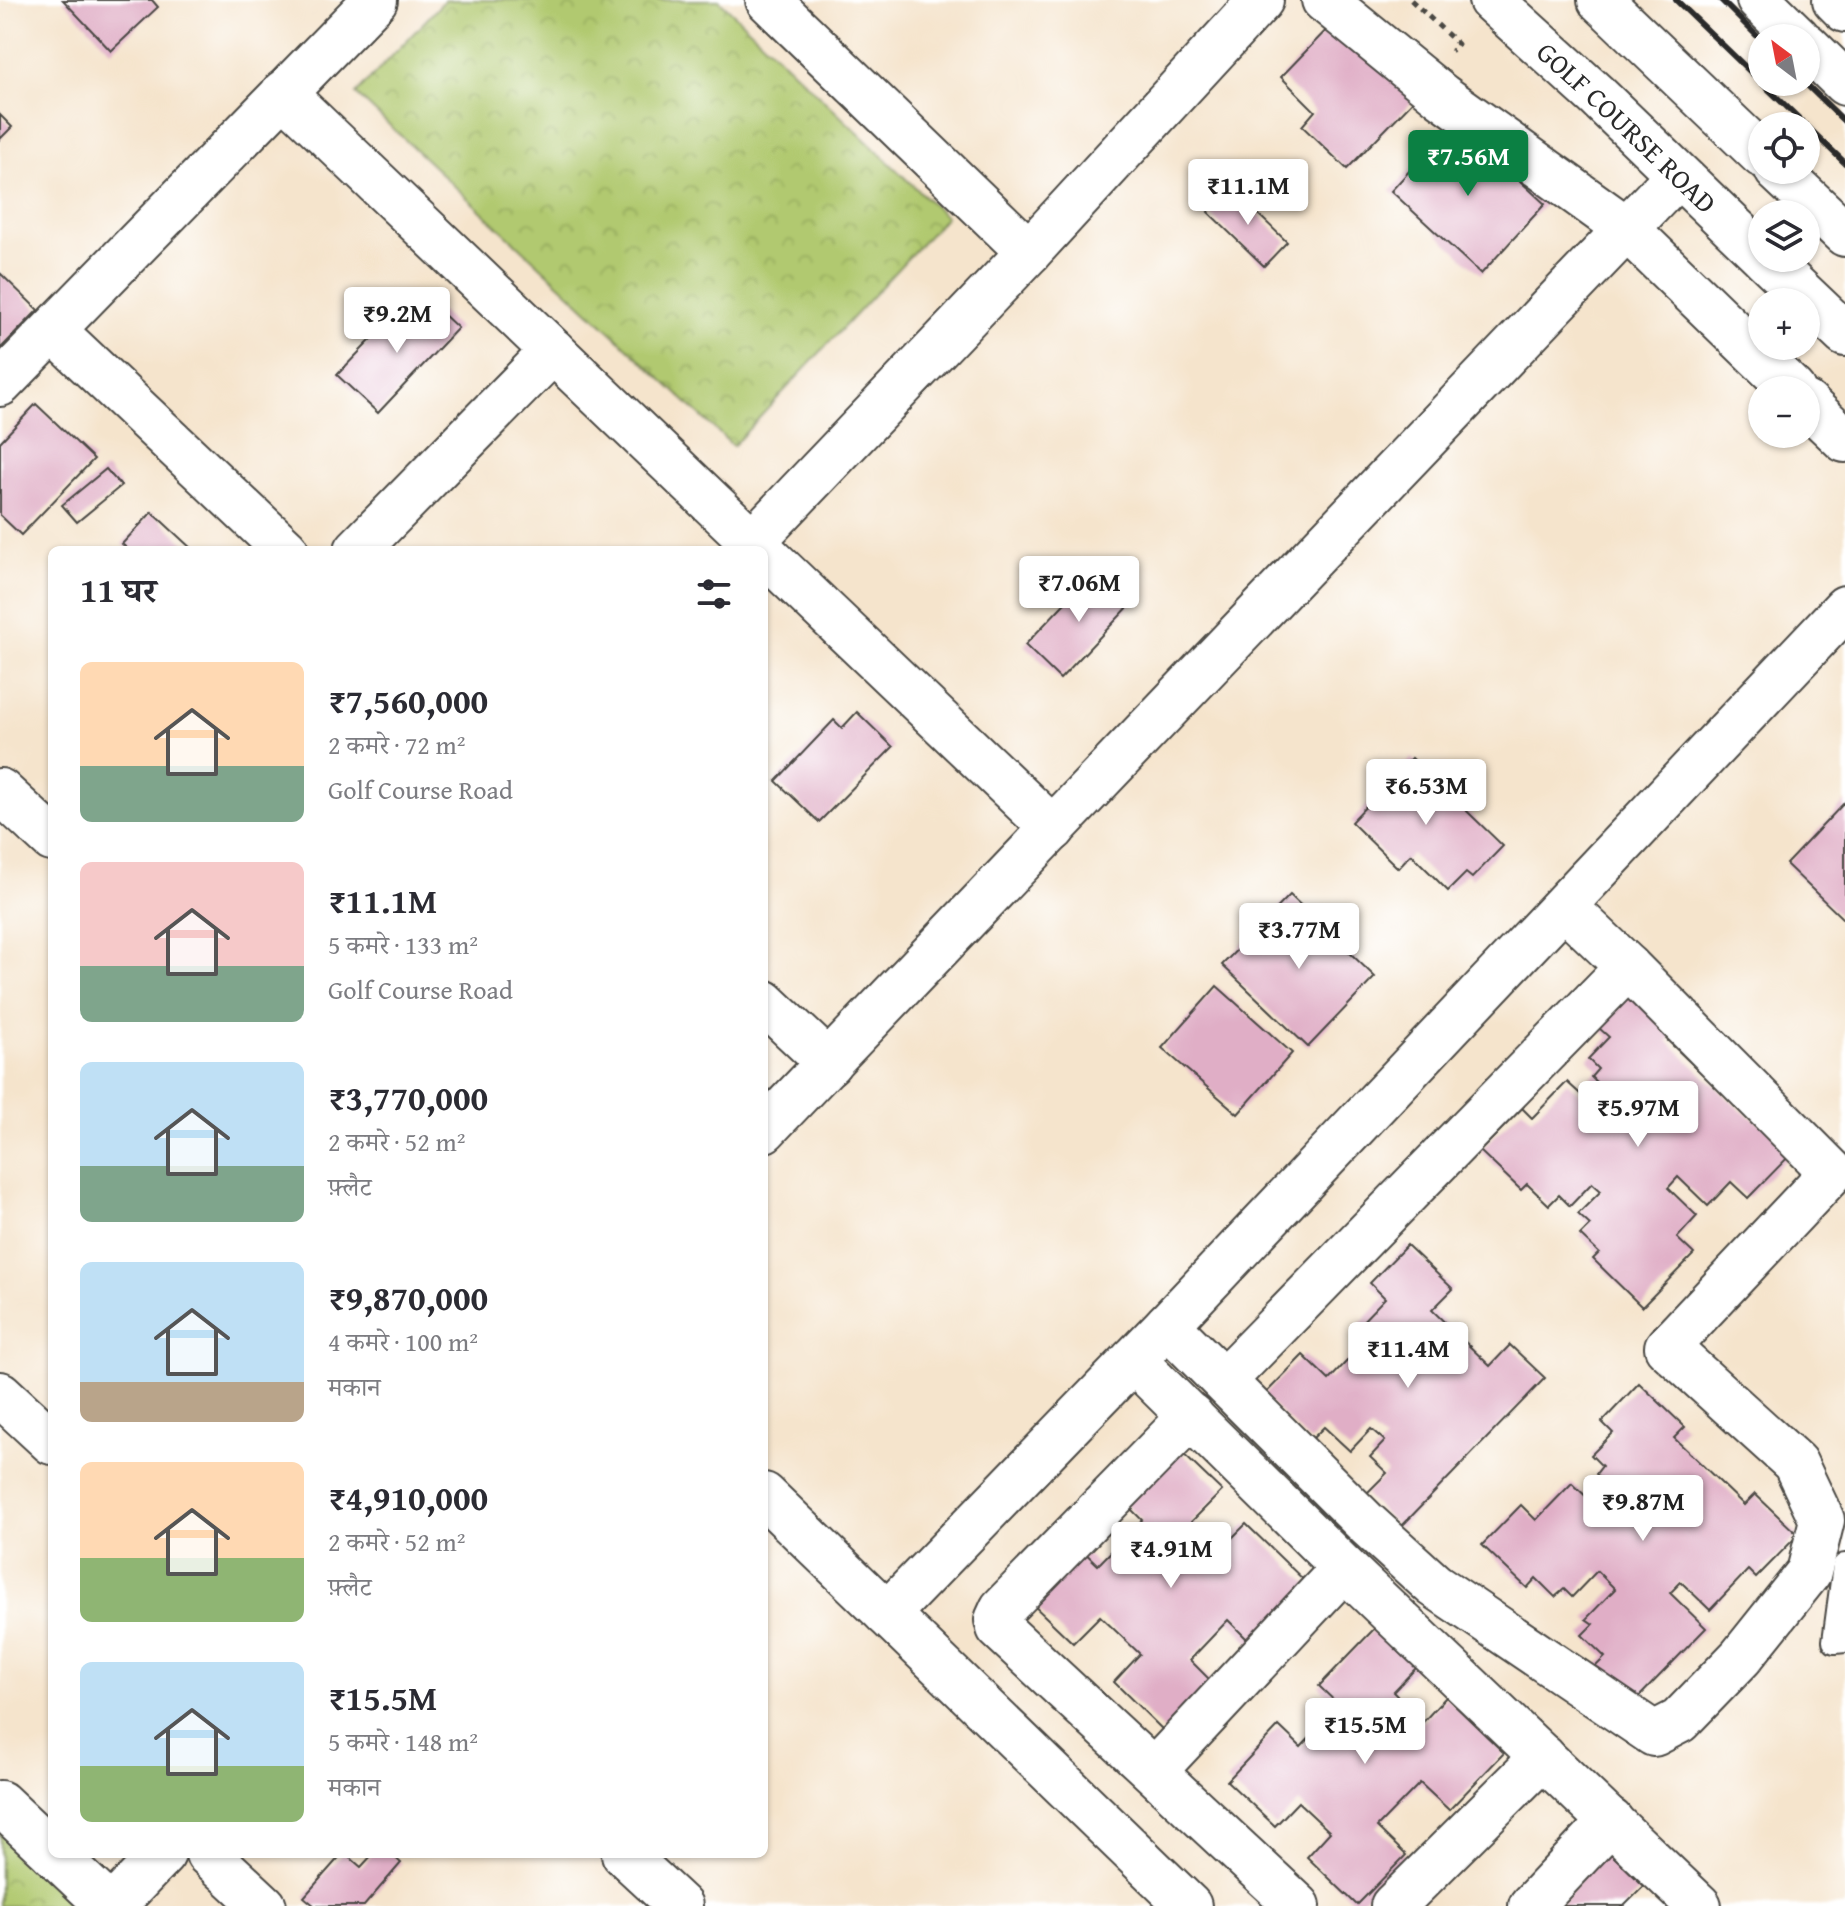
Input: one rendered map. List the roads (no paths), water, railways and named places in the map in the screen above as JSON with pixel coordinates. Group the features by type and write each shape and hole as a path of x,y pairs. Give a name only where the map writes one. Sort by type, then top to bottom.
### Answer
{"street":[{"path":"0,384 375,0"},
{"path":"768,0 1029,252"},
{"path":"761,546 1261,0"},
{"path":"1324,0 1442,96 1627,229 1779,376"},
{"name":"GOLF COURSE ROAD","path":"1491,0 1596,95 1748,243"},
{"path":"1600,0 1748,142"},
{"path":"1759,0 1784,24"},
{"path":"1835,0 1845,10"},
{"path":"1820,59 1845,83"},
{"path":"283,93 757,546"},
{"path":"768,1126 1678,175"},
{"path":"1792,184 1845,234"},
{"name":"GOLF COURSE ROAD","path":"1779,272 1845,334"},
{"path":"54,331 282,546"},
{"path":"361,546 553,351"},
{"path":"1820,416 1845,440"},
{"path":"768,557 1053,829"},
{"path":"887,1614 1167,1325 1845,608"},
{"path":"0,791 48,835"},
{"path":"1167,1325 1368,1525 1434,1585 1654,1734 1679,1721 1741,1657 1809,1572 1822,1520 1795,1463 1667,1347 1832,1172 1564,906"},
{"path":"1224,1380 1628,967"},
{"path":"768,1006 829,1063"},
{"path":"1133,1360 1344,1568 1699,1906"},
{"path":"0,1394 48,1438"},
{"path":"1191,1416 1002,1609 997,1620 999,1628 1298,1906"},
{"path":"768,1499 1189,1906"},
{"path":"1155,1770 1344,1568"},
{"path":"1393,1906 1543,1757"},
{"path":"0,1803 48,1848"},
{"path":"1531,1906 1611,1821"},
{"path":"58,1858 111,1906 159,1858"},
{"path":"212,1858 264,1906"},
{"path":"628,1858 680,1906"}],"lane":[{"path":"1845,1566 1835,1641 1845,1640"}],"railway":[{"path":"1676,0 1845,163"},
{"path":"1721,0 1748,27"},
{"path":"1818,96 1845,122"}]}
